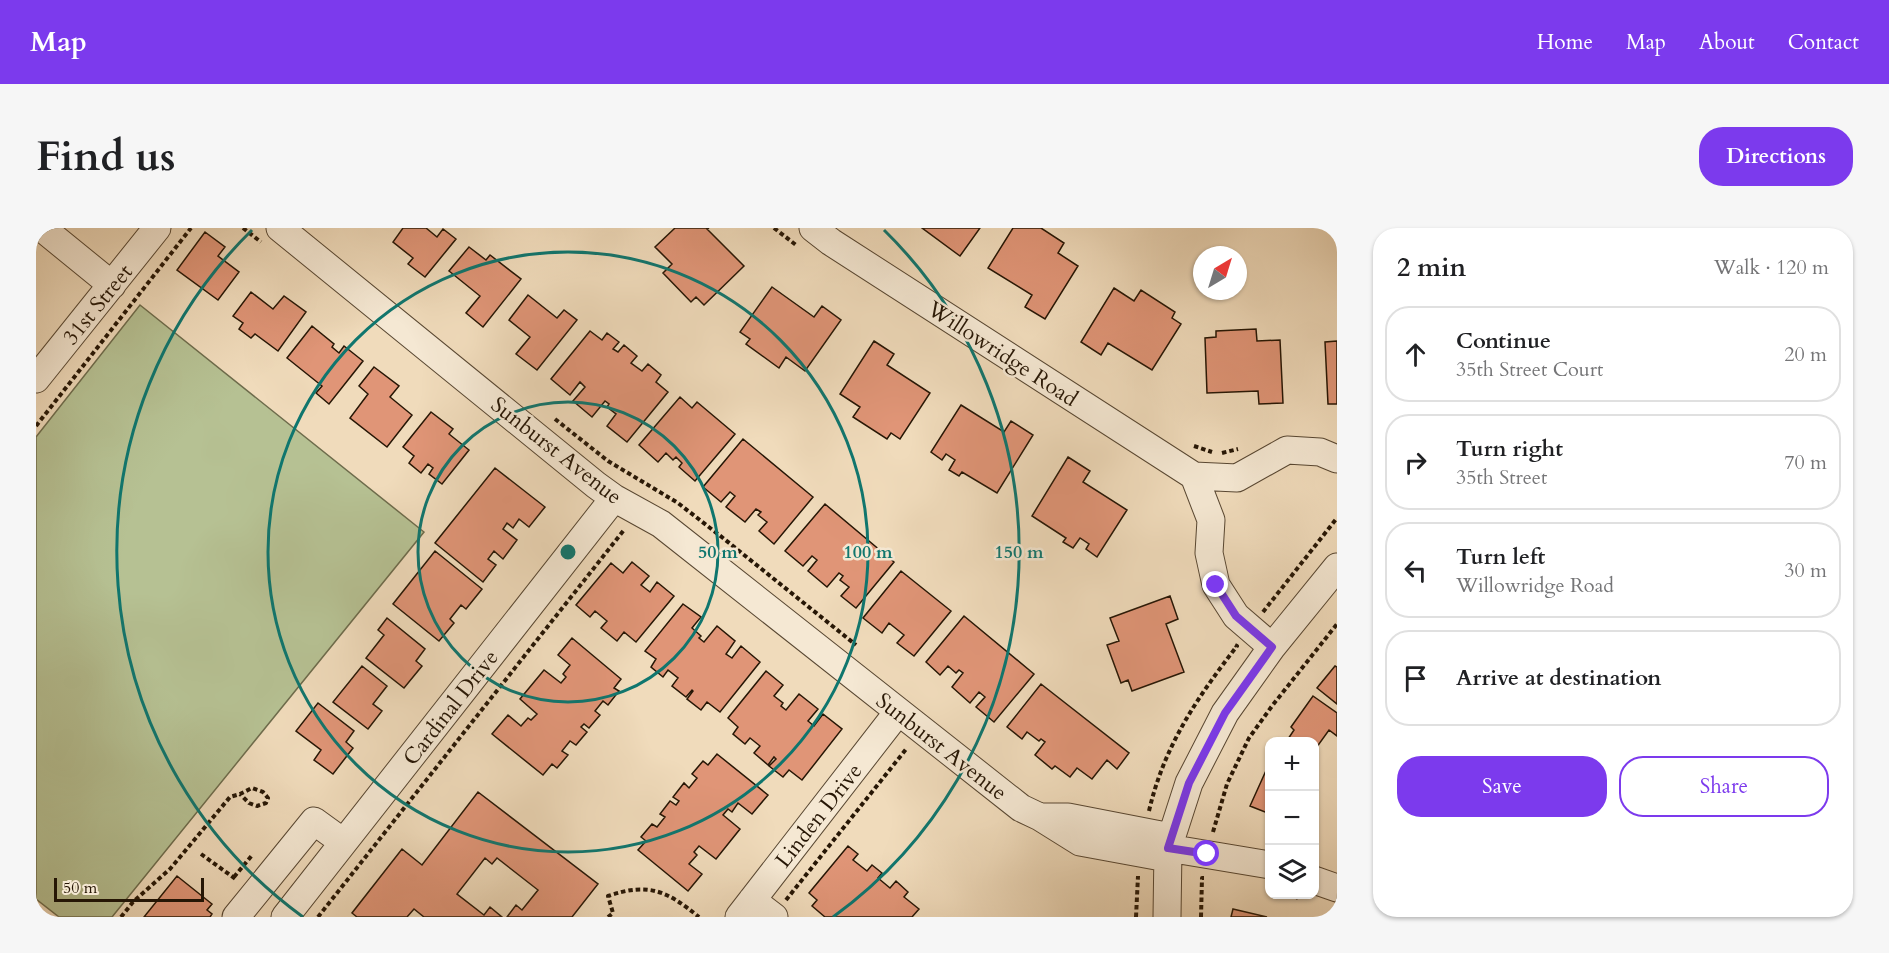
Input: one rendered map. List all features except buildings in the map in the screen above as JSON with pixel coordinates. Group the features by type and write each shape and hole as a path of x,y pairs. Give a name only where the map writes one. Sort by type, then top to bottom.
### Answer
{"street":[{"path":"42,228 112,285"},
{"name":"31st Street","path":"36,379 157,228"},
{"name":"Sunburst Avenue","path":"274,238 596,485 614,498 661,524 1021,808 1080,842 1169,847 1265,864"},
{"name":"Willowridge Road","path":"806,238 841,248 1194,476"},
{"path":"1211,520 1237,478 1287,450 1320,452 1337,459"},
{"path":"1237,478 1194,476 1211,520 1209,553 1216,585 1236,616 1272,647"},
{"name":"Cardinal Drive","path":"285,917 614,498"},
{"path":"1167,917 1169,847 1189,783 1225,713 1272,647 1337,567"},
{"name":"Linden Drive","path":"745,908 898,712"},
{"path":"236,917 314,821 343,842"},
{"path":"1319,882 1337,888"},
{"path":"745,908 774,917"}],"path":[{"path":"36,426 191,228"},
{"path":"243,228 274,238"},
{"path":"774,228 806,238"},
{"path":"552,416 608,461 687,510 863,651"},
{"path":"1192,446 1218,454 1241,449"},
{"path":"1259,617 1337,518"},
{"path":"318,917 624,528 633,533"},
{"path":"1223,833 1212,831 1227,784 1249,738 1337,624"},
{"path":"1148,817 1155,785 1167,755 1191,708 1237,646 1230,640"},
{"path":"774,917 907,748"},
{"path":"121,917 133,902 170,869 230,796 252,788 263,792 268,798 266,803 257,806 249,803 240,794"},
{"path":"201,854 240,882"},
{"path":"234,877 253,854"},
{"path":"1136,917 1138,867"},
{"path":"1201,917 1202,878 1213,879"},
{"path":"608,917 613,913 608,896 625,891 649,889 675,898 699,917"}],"green space":[{"path":"140,305 424,532 112,917 59,917 36,899 36,437"}],"route":[{"path":"1207,854 1168,848 1189,783 1225,713 1272,647 1236,616 1216,585"}]}
